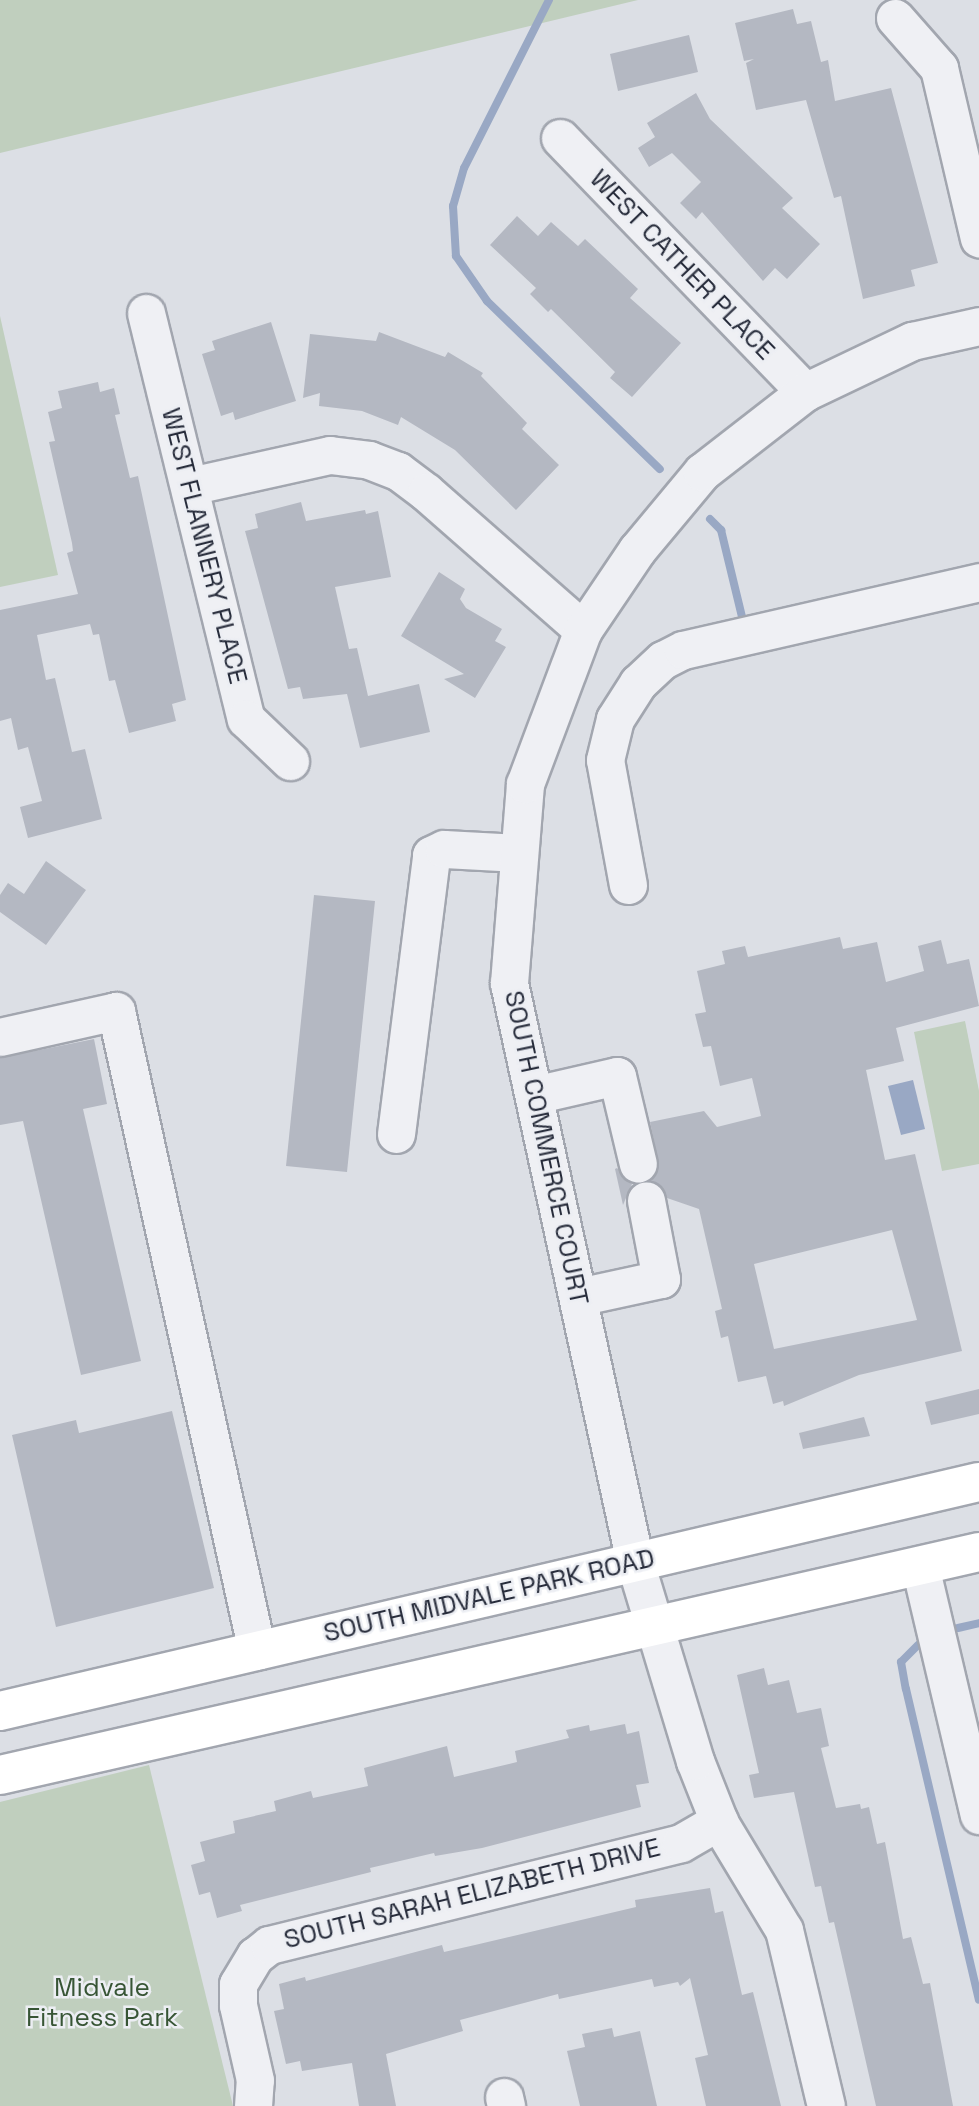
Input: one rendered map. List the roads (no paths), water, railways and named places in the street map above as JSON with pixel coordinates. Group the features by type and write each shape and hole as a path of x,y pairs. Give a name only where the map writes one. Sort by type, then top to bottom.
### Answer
{"main road":[{"name":"SOUTH MIDVALE PARK ROAD","path":"0,1711 979,1482"},
{"path":"0,1775 652,1612 920,1566 979,1552"}],"street":[{"path":"895,18 939,68 979,238"},
{"name":"WEST CATHER PLACE","path":"560,138 805,392"},
{"name":"WEST FLANNERY PLACE","path":"146,313 246,719 290,761"},
{"name":"SOUTH COMMERCE COURT","path":"826,2106 785,1930 719,1821 695,1761 635,1562 509,983 525,783 583,630 637,550 702,472 805,392 912,341 979,326"},
{"path":"190,486 330,455 369,460 398,471 426,492 583,630"},
{"path":"628,884 605,760 615,719 638,683 663,660 683,650 979,582"},
{"path":"396,1134 431,855 444,849 520,853"},
{"path":"0,1037 116,1011 257,1651"},
{"path":"534,1095 617,1076 638,1164"},
{"path":"578,1297 661,1279 646,1200"},
{"path":"920,1566 979,1815"},
{"name":"SOUTH SARAH ELIZABETH DRIVE","path":"253,2106 255,2080 238,2005 238,1984 255,1956 269,1945 681,1843 719,1821"}],"water":[{"path":"913,1080 925,1129 901,1135 888,1086"}],"waterway":[{"path":"549,0 464,168 453,206 456,256 487,301 660,469"},
{"path":"710,519 721,530 742,617"},
{"path":"958,1628 979,1623"},
{"path":"918,1645 901,1662 979,2000"}],"park label":[{"name":"Midvale Fitness Park","path":"102,2003"}]}
